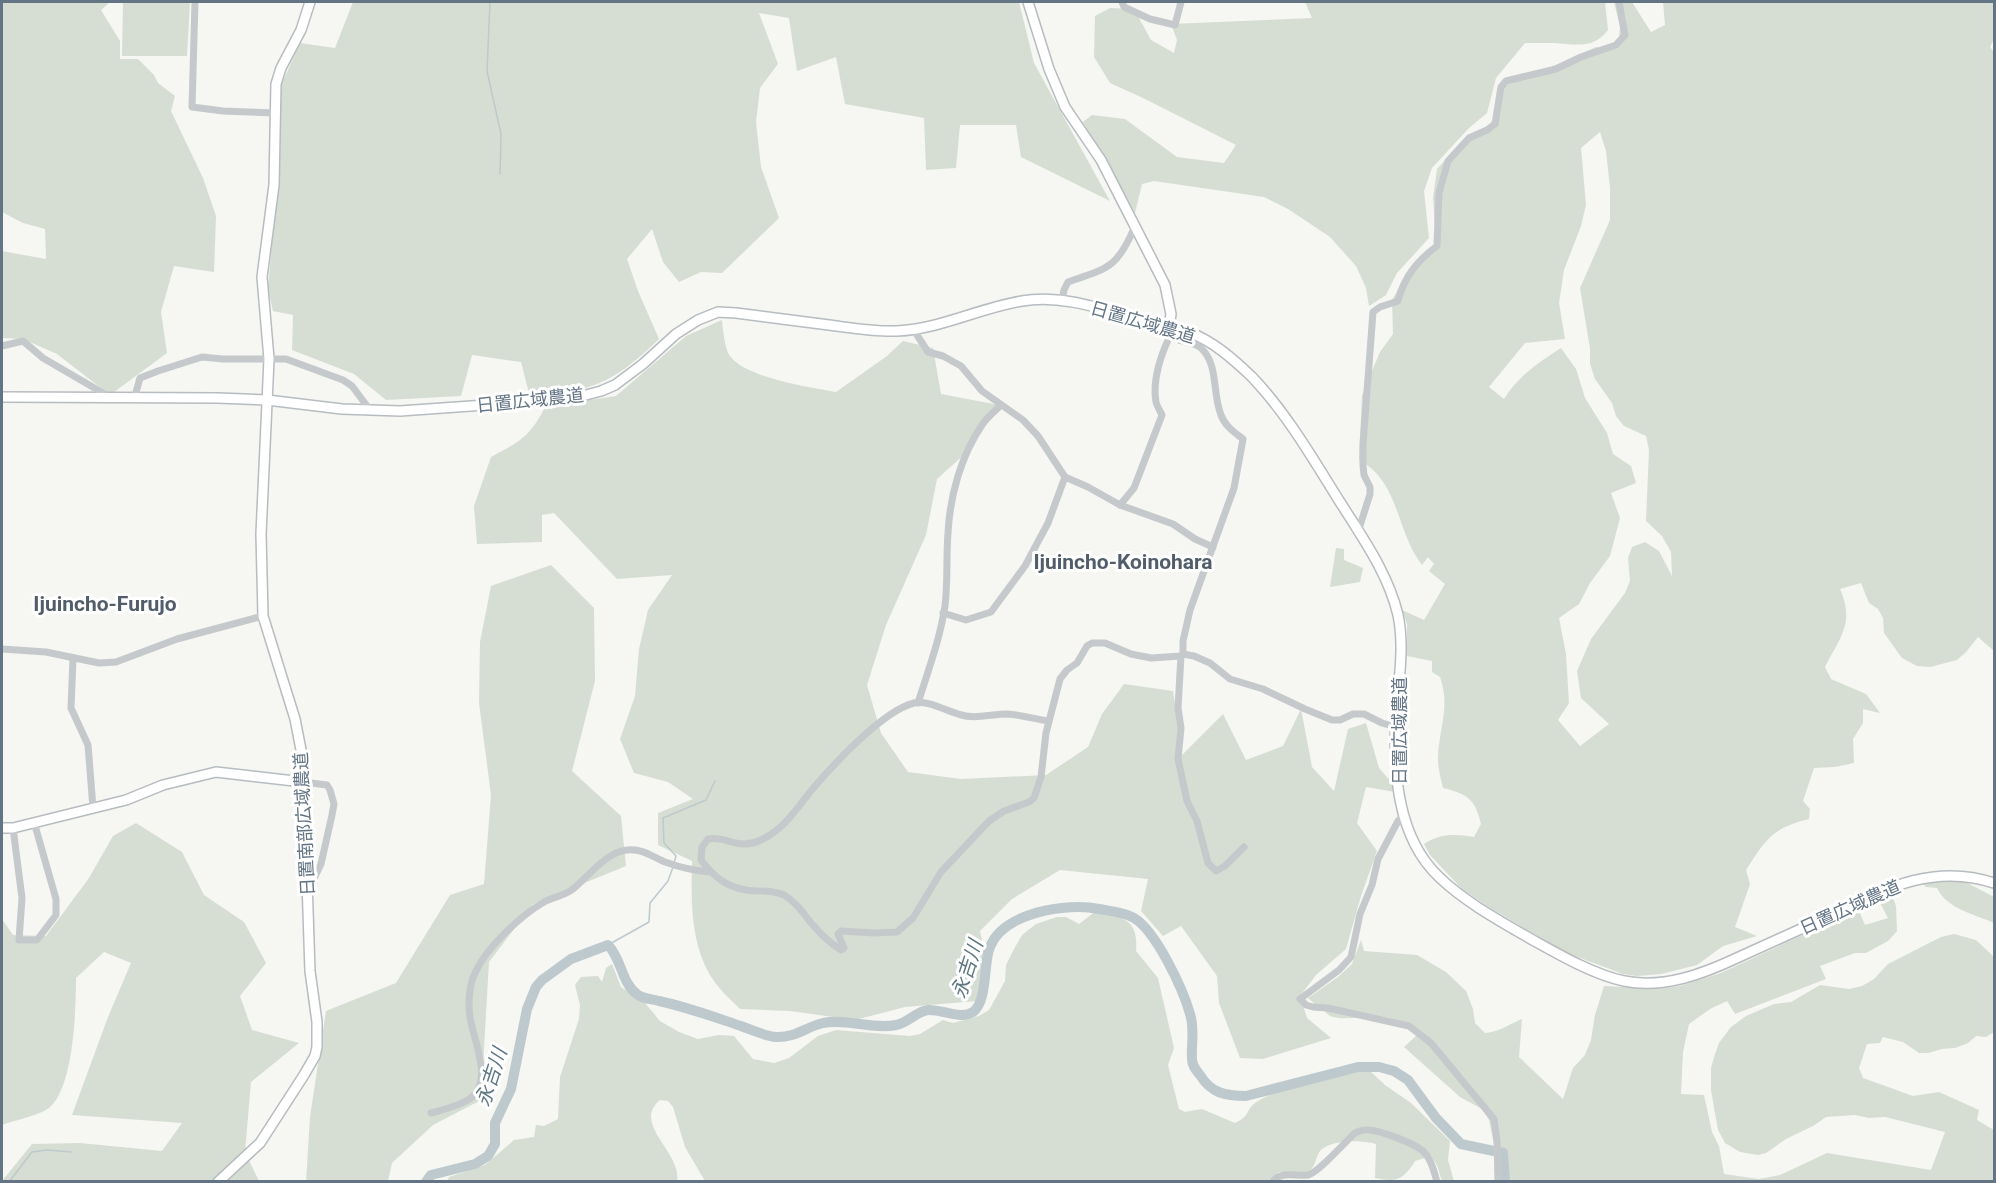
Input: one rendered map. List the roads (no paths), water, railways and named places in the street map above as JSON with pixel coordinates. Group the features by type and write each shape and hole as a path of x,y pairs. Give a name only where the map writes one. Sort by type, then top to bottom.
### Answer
{"street":[{"path":"195,2 192,107 275,113"},
{"name":"日置南部広域農道","path":"218,1182 260,1143 315,1056 317,1047 317,1022 310,971 303,760 295,719 263,616 261,534 269,359 262,277 274,185 278,76 301,30 310,2"},
{"path":"1028,2 1049,69 1065,106 1101,160 1135,226 1165,285 1171,314 1170,332 1160,354 1157,379 1156,402 1162,415 1134,488 1120,506"},
{"path":"1122,2 1124,7 1150,19 1175,25 1181,2"},
{"path":"1359,532 1370,494 1370,487 1364,475 1363,444 1373,312 1398,301 1406,278 1413,267 1437,246 1439,193 1448,161 1469,138 1495,124 1501,87 1506,81 1556,69 1581,57 1616,45 1625,35 1619,2"},
{"path":"1062,301 1068,282 1101,271 1125,251 1135,226"},
{"name":"日置広域農道","path":"2,397 135,396 267,400 342,409 400,411 546,402 586,396 601,391 622,380 686,327 718,312 867,330 893,331 918,329 1026,300 1062,301 1170,332 1191,333 1209,342 1253,379 1293,430 1382,572 1397,613 1401,636 1396,727 1397,780 1402,817 1416,845 1435,874 1458,894 1530,939 1598,973 1622,981 1658,983 1677,981 1696,975 1907,882 1940,875 1955,875 1995,884"},
{"path":"918,329 917,335 928,352 943,356 961,366 982,391 1023,420 1038,436 1065,477 1088,487 1120,506 1173,524 1195,539 1213,547"},
{"path":"1170,332 1174,339 1192,343 1205,353 1213,371 1221,416 1227,426 1243,439 1234,488 1190,610 1183,641 1178,708 1181,728 1178,759 1187,801 1197,821 1208,863 1216,871 1225,866 1244,847"},
{"path":"2,346 23,341 43,358 108,396"},
{"path":"135,396 140,378 197,358 292,360 343,380 352,386 370,410"},
{"path":"918,703 944,613 952,498 961,467 974,438 984,422 1001,405"},
{"path":"944,613 966,620 991,612 1025,566 1048,523 1065,477"},
{"path":"2,649 46,652 99,663 116,662 177,639 263,616"},
{"path":"1048,721 1011,714 968,717 926,703 918,703 900,710 872,728 828,771 795,812 771,834 759,841 742,844 708,839 702,848 701,860 710,872 724,884 736,888 772,891 795,902 829,942 841,950 844,948 838,934 841,931 897,932 913,918 941,872 989,821 1034,798 1041,777 1048,721 1060,679 1077,663 1087,646 1092,643 1105,643 1131,654 1151,658 1194,656 1209,663 1230,679 1263,689 1332,720 1340,720 1353,714 1364,714 1396,727"},
{"path":"73,658 71,708 88,745 93,808"},
{"path":"2,828 13,828 126,800 164,785 216,772 327,785 334,804 321,864 308,891"},
{"path":"1402,817 1378,859 1372,885 1360,914 1351,957 1339,970 1300,999 1306,1005 1313,1007 1328,1008 1408,1026 1431,1043 1494,1119 1498,1182"},
{"path":"13,828 22,898 20,940 37,940 56,915 56,898 34,822"},
{"path":"431,1113 466,1101 480,1087 480,1059 470,1016 470,991 473,975 490,948 510,929 544,902 572,889 609,858 625,850 639,850 666,862 710,872"},
{"path":"1272,1182 1281,1174 1310,1175 1355,1133 1362,1130 1370,1130 1403,1141 1424,1152 1437,1182"}],"waterway":[{"path":"490,2 487,71 501,134 500,174"},
{"path":"674,863 676,856 664,843 663,818 706,800 715,781"},
{"path":"608,945 649,922 650,903 668,881 673,867"},
{"name":"永吉川","path":"426,1182 431,1175 475,1164 488,1156 495,1144 495,1123 511,1089 527,1009 536,987 571,959 608,945 628,984 640,996 690,1009 763,1034 783,1037 823,1023 841,1022 887,1026 900,1024 928,1010 957,1015 973,1012 981,999 988,954 997,935 1022,918 1053,909 1070,907 1085,907 1126,914 1134,918 1151,935 1175,976 1190,1014 1193,1066 1214,1090 1225,1094 1246,1096 1358,1067 1379,1067 1394,1071 1408,1080 1436,1118 1461,1144 1503,1153 1505,1182"},
{"path":"9,1182 32,1152 47,1150 71,1152"}],"district":[{"name":"Ijuincho-Koinohara","path":"1123,562"},
{"name":"Ijuincho-Furujo","path":"105,604"}]}
